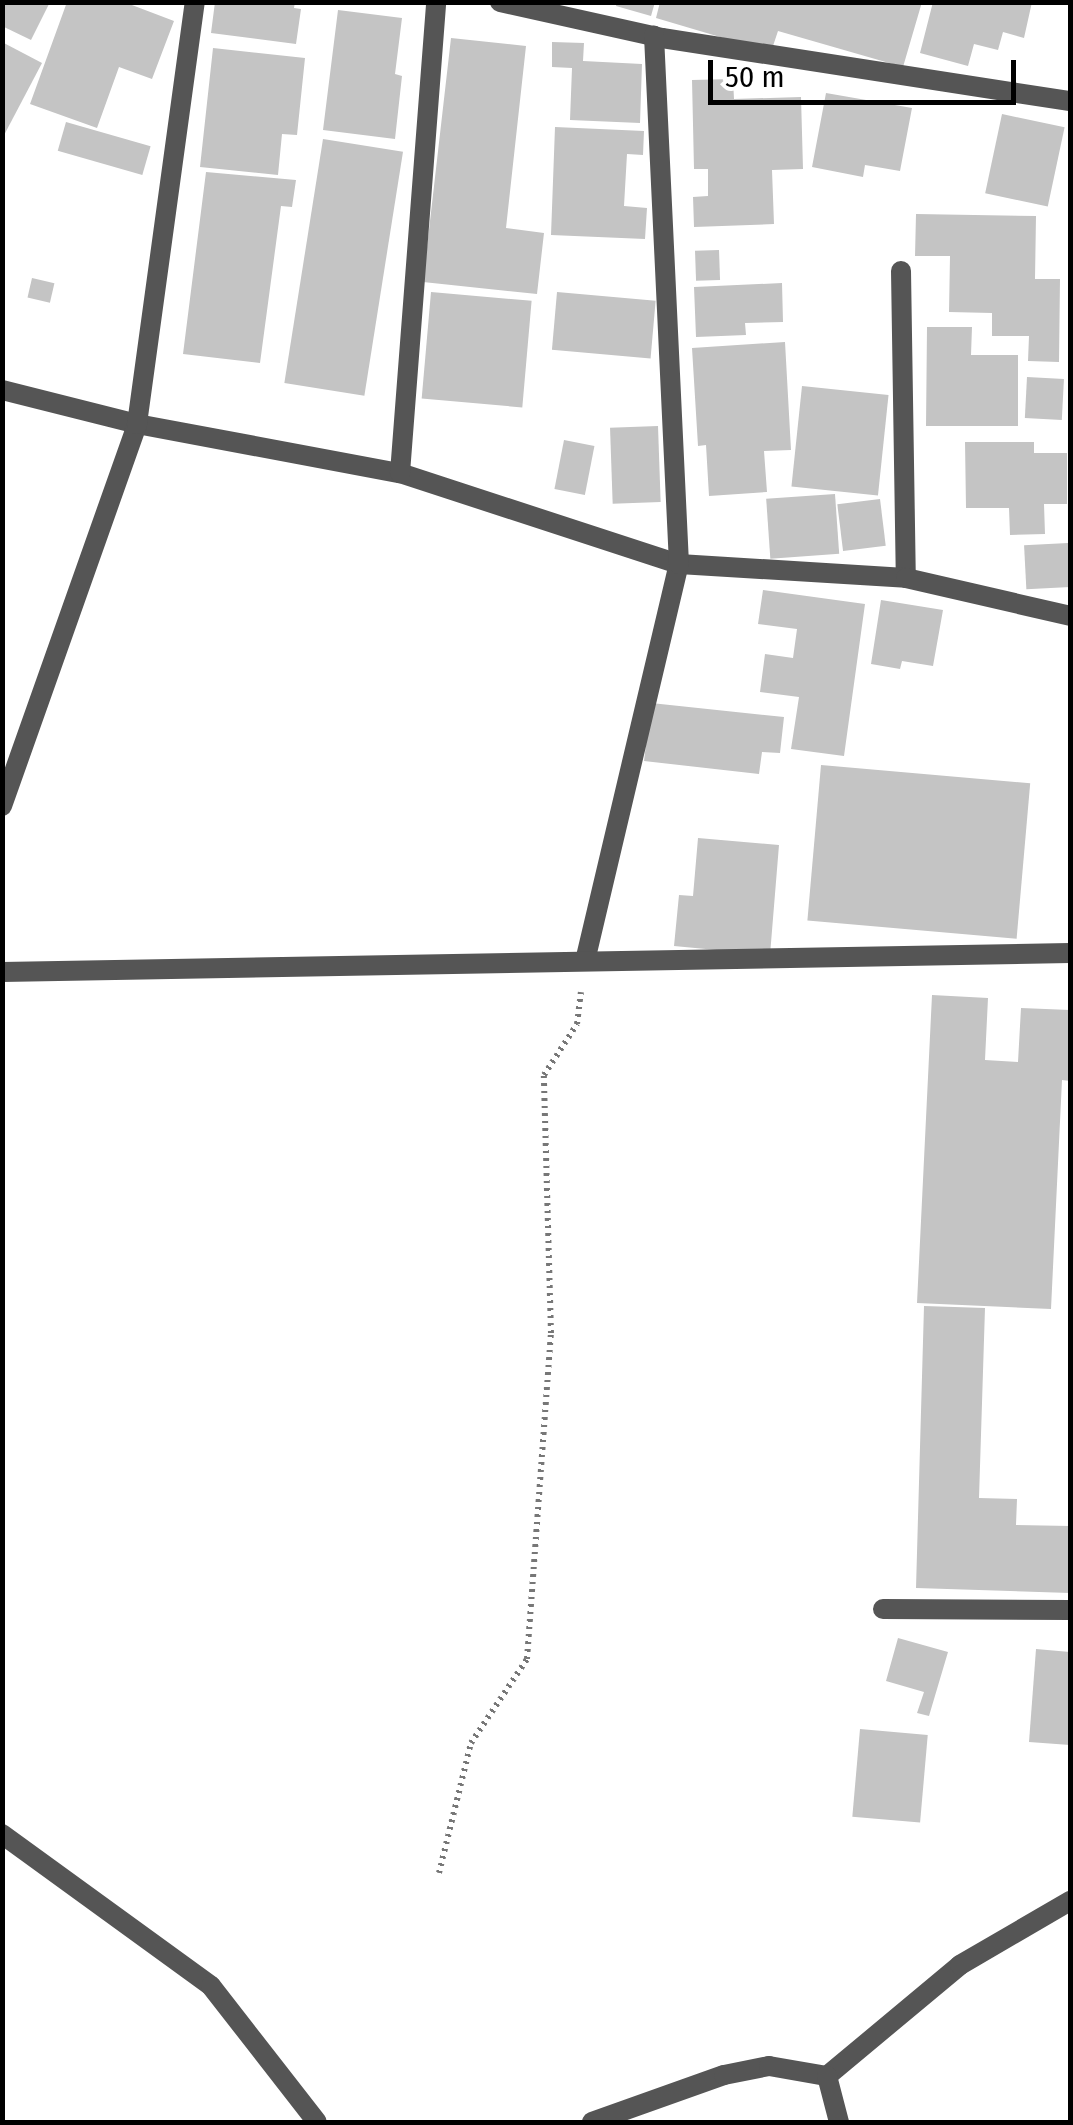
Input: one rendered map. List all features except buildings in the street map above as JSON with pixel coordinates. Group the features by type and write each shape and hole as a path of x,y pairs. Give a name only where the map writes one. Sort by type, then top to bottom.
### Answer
{"street":[{"path":"2,806 137,424 196,2"},
{"path":"400,473 436,2"},
{"path":"500,2 654,36 1070,101"},
{"path":"586,962 679,564 654,36"},
{"path":"901,272 906,578"},
{"path":"2,390 137,424 400,473 679,564 906,578 1070,616"},
{"path":"2,972 1070,953"},
{"path":"882,1609 1070,1610"},
{"path":"2,1834 211,1986 317,2122"},
{"path":"592,2122 724,2075 769,2066 827,2076 960,1965 1070,1901"},
{"path":"827,2076 839,2122"}],"path":[{"path":"438,1874 471,1743 527,1659 551,1332 544,1075 577,1024 586,962"}]}
